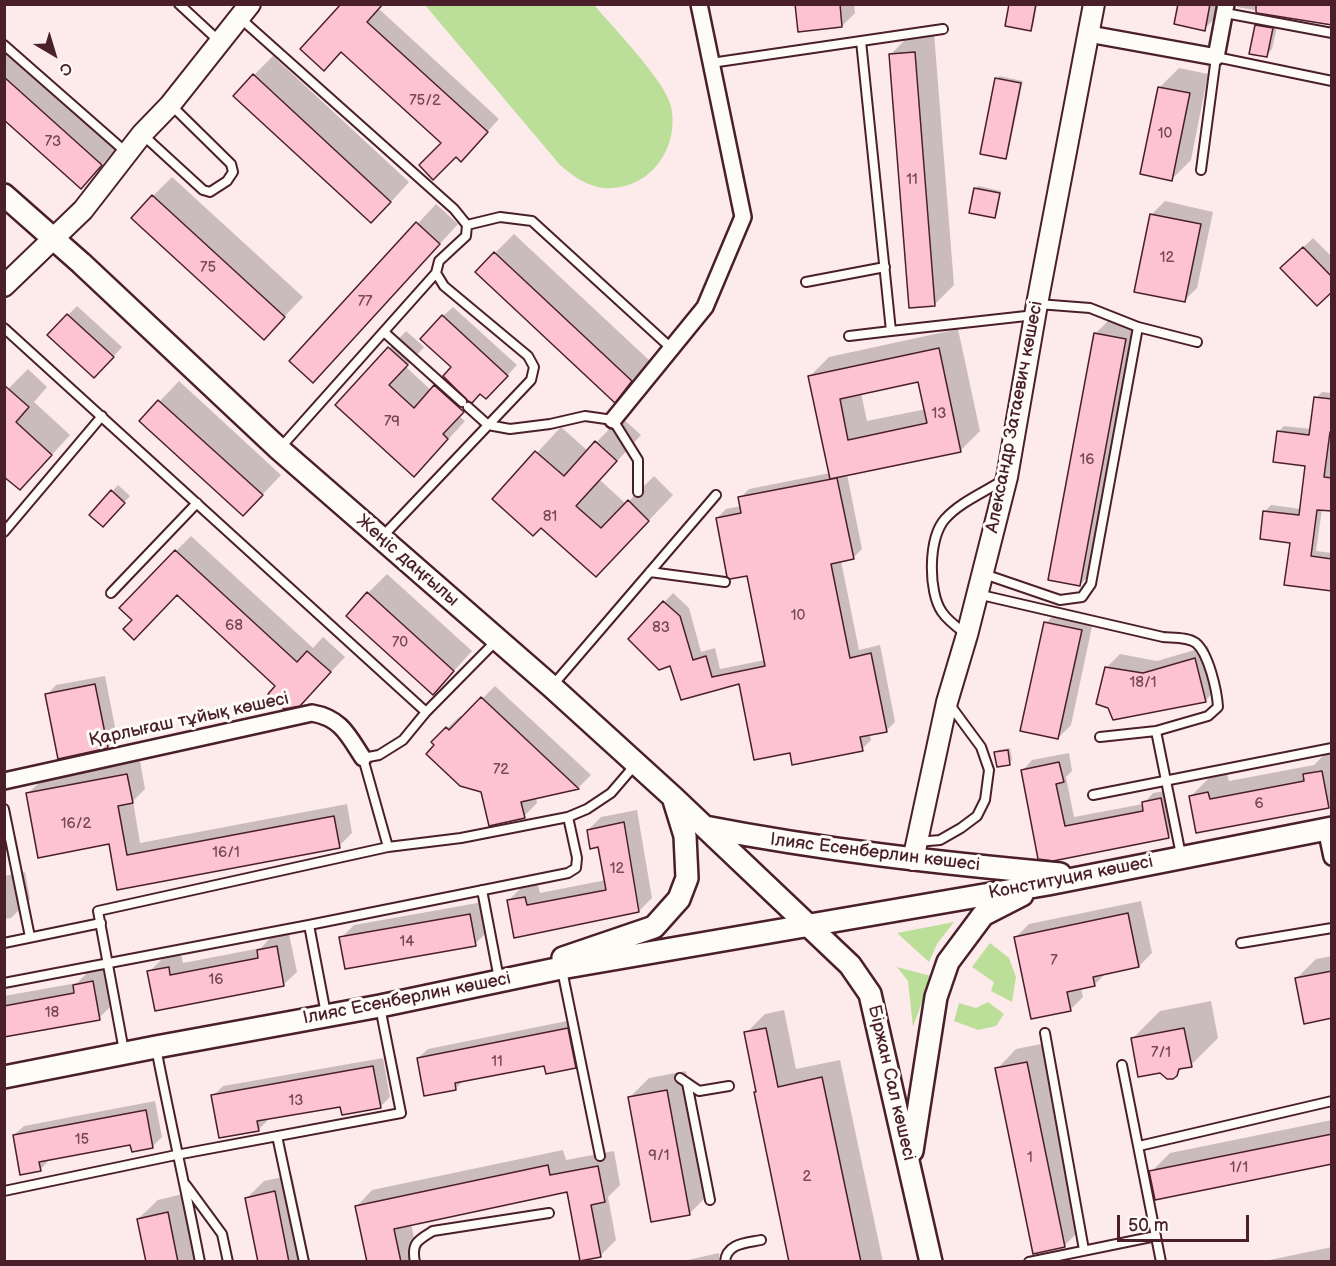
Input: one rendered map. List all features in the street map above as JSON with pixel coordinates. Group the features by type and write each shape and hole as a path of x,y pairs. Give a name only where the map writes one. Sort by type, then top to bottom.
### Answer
{"main road":[{"name":"Жеңіс даңғылы","path":"4,195 279,449 552,687 810,925"},
{"path":"505,979 654,927 679,899 687,878 685,836 673,797"},
{"name":"Ілияс Есенберлин көшесі","path":"705,827 812,847 915,851 1081,876"},
{"name":"Конституция көшесі","path":"810,925 1048,884 1181,856 1329,829"},
{"path":"910,1164 936,997 948,962 984,915 1048,884"},
{"name":"Ілияс Есенберлин көшесі","path":"4,1077 380,1006 561,968 810,925"},
{"name":"Біржан Сал көшесі","path":"810,925 850,965 870,994 932,1262"}],"street":[{"path":"613,420 705,307 743,218 699,4"},
{"name":"Александр Затаевич көшесі","path":"915,851 947,702 967,635 1007,477 1094,4"},
{"path":"1089,34 1216,57 1226,8"},
{"path":"4,286 83,210 142,134 170,105 245,11"},
{"name":"Қарлығаш тұйық көшесі","path":"4,781 312,713 326,716 342,726 363,758"},
{"path":"1329,829 1332,857"}],"lane":[{"path":"179,4 220,42"},
{"path":"1226,8 1332,33"},
{"path":"245,11 454,209 467,225 466,236 439,261 436,273 279,449"},
{"path":"711,63 943,29"},
{"path":"861,41 891,331"},
{"path":"4,45 128,153"},
{"path":"1201,170 1216,57 1332,81"},
{"path":"142,134 203,190 210,192 227,181 233,172 231,164 170,105"},
{"path":"467,225 500,217 531,220 672,348"},
{"path":"806,282 885,267"},
{"path":"381,538 531,380 534,368 528,356 444,286 436,273"},
{"path":"849,336 1037,309 1090,308 1138,327 1197,342"},
{"path":"983,574 1060,600 1082,597 1091,584 1138,327"},
{"path":"4,328 426,712"},
{"path":"384,332 488,424 510,429 550,424 585,416 613,420 638,460 638,492"},
{"path":"4,532 102,416"},
{"path":"967,635 941,611 931,580 935,545 944,520 1007,477"},
{"path":"552,687 716,495"},
{"path":"111,593 197,502"},
{"path":"650,572 725,582"},
{"path":"977,594 1196,643 1203,652 1217,691 1218,707 1208,716 1156,731 1100,737"},
{"path":"388,847 363,758 380,754 403,740 426,712 497,640"},
{"path":"915,851 961,828 977,816 985,800 989,770 981,747 947,702"},
{"path":"1156,731 1181,856"},
{"path":"1093,795 1332,748"},
{"path":"124,1053 98,911 388,847 461,838 568,817 611,793 636,763"},
{"path":"4,809 30,937"},
{"path":"4,983 568,873 576,868 577,858 568,817"},
{"path":"482,890 505,979"},
{"path":"4,943 101,923"},
{"path":"309,925 327,1016"},
{"path":"1241,943 1332,928"},
{"path":"561,968 600,1156"},
{"path":"4,1191 176,1155 401,1113 380,1006"},
{"path":"1045,1034 1084,1251"},
{"path":"156,1047 176,1155 200,1262"},
{"path":"1122,1065 1161,1262"},
{"path":"710,1200 683,1081 699,1091 729,1086"},
{"path":"1139,1146 1332,1101"},
{"path":"277,1136 304,1262"},
{"path":"184,1183 222,1234 228,1262"},
{"path":"415,1262 412,1251 419,1239 433,1231 549,1213"},
{"path":"1029,1262 1156,1236"},
{"path":"725,1262 725,1254 729,1249 740,1244 761,1240"}],"green space":[{"path":"425,5 594,5 649,69 667,96 673,122 666,151 658,164 635,182 620,187 597,187 575,177 560,165"},
{"path":"954,922 937,944 929,962 897,933"},
{"path":"990,943 1009,958 1016,977 1012,1002 991,991 994,982 972,967"},
{"path":"897,967 931,976 913,1027 908,981"},
{"path":"988,1002 1004,1014 996,1026 978,1030 954,1021 959,1003 976,1008"}],"building":[{"path":"341,4 383,4 367,22 488,132 461,162 456,157 433,180 419,165 441,143 341,52 324,71 300,49"},
{"path":"795,4 840,4 842,27 798,32"},
{"path":"1009,4 1036,4 1031,31 1005,26"},
{"path":"1178,4 1210,4 1205,31 1174,24"},
{"path":"1256,4 1332,4 1332,25 1257,13"},
{"path":"1255,25 1273,28 1267,57 1249,54"},
{"path":"915,52 935,306 909,308 889,54"},
{"path":"253,74 391,202 371,223 233,96"},
{"path":"4,77 102,165 81,189 4,120"},
{"path":"995,78 1021,83 1006,159 980,154"},
{"path":"1158,87 1190,93 1172,181 1140,174"},
{"path":"974,188 1000,193 995,218 969,213"},
{"path":"152,195 285,317 264,340 131,218"},
{"path":"1150,214 1201,224 1185,302 1134,292"},
{"path":"416,222 440,244 313,383 289,361"},
{"path":"1303,247 1332,277 1332,292 1317,306 1280,268"},
{"path":"494,252 632,381 615,403 475,272"},
{"path":"67,314 114,357 94,378 47,335"},
{"path":"442,315 508,376 486,399 480,394 472,403 468,401 443,376 451,367 420,339"},
{"path":"1094,333 1126,339 1080,586 1048,580"},
{"path":"388,347 408,365 389,385 414,408 434,385 464,412 443,434 448,439 414,477 335,405"},
{"path":"939,348 961,452 830,479 808,376","holes":["918,382 927,423 848,440 840,399"]},
{"path":"4,385 29,407 16,422 52,455 20,490 4,477"},
{"path":"1314,397 1332,399 1332,432 1330,432 1324,477 1332,478 1332,511 1317,510 1311,556 1332,559 1332,591 1284,585 1290,543 1260,539 1263,511 1299,515 1305,466 1273,462 1277,431 1309,435"},
{"path":"158,400 263,495 243,516 139,421"},
{"path":"595,441 617,461 576,506 601,528 628,500 649,521 596,577 541,528 533,536 492,499 535,451 564,476"},
{"path":"837,478 854,559 831,564 850,658 871,653 887,732 860,737 863,751 792,765 790,753 754,760 739,684 681,700 670,666 659,670 628,639 663,601 680,616 693,660 706,656 712,677 765,666 747,576 730,579 727,577 716,518 741,513 738,497"},
{"path":"111,490 125,503 103,527 89,515"},
{"path":"175,550 297,662 307,651 331,672 300,706 284,709 268,694 275,686 177,595 134,640 123,629 132,620 119,608"},
{"path":"367,592 454,671 433,695 346,616"},
{"path":"1044,622 1082,630 1058,739 1020,731"},
{"path":"1195,658 1206,702 1113,720 1108,708 1096,704 1105,667 1143,673"},
{"path":"95,684 108,748 58,759 45,694"},
{"path":"481,697 579,789 521,802 525,818 489,826 481,792 460,786 426,754 434,745 431,742 446,727 449,730"},
{"path":"1008,750 1010,765 997,767 994,752"},
{"path":"1059,762 1064,782 1056,784 1065,826 1143,811 1142,802 1161,798 1169,838 1053,861 1038,859 1021,770"},
{"path":"1322,771 1329,808 1196,833 1189,796 1208,792 1210,799 1304,781 1303,774"},
{"path":"127,774 133,803 118,806 127,855 334,816 340,848 117,890 109,844 38,858 26,793"},
{"path":"624,822 639,912 514,938 507,900 525,897 527,905 606,890 598,847 590,849 587,830"},
{"path":"1128,913 1139,967 1093,977 1095,986 1067,992 1071,1011 1031,1019 1014,937"},
{"path":"470,914 476,946 345,969 339,937"},
{"path":"277,946 284,986 155,1011 147,971 169,967 170,975 258,958 257,950"},
{"path":"1332,971 1332,1018 1304,1024 1295,978"},
{"path":"93,981 100,1020 4,1037 4,1006 74,993 73,985"},
{"path":"568,1028 576,1068 546,1074 544,1066 455,1083 456,1090 424,1096 417,1058"},
{"path":"766,1028 778,1087 822,1077 861,1262 789,1262 744,1032"},
{"path":"1184,1028 1192,1067 1179,1069 1177,1076 1173,1079 1167,1079 1160,1073 1138,1077 1131,1038"},
{"path":"1027,1062 1065,1247 1033,1254 995,1068"},
{"path":"373,1066 381,1108 342,1115 340,1107 257,1121 259,1131 219,1138 211,1095"},
{"path":"667,1090 690,1215 651,1222 628,1097"},
{"path":"146,1110 153,1148 132,1152 130,1145 39,1162 41,1171 20,1175 13,1135"},
{"path":"1332,1134 1332,1164 1155,1200 1149,1171"},
{"path":"548,1165 550,1175 598,1166 605,1202 591,1205 601,1257 580,1261 567,1192 394,1229 401,1262 367,1262 355,1206"},
{"path":"275,1191 289,1262 258,1262 245,1198"},
{"path":"168,1212 178,1262 146,1262 137,1219"}]}
